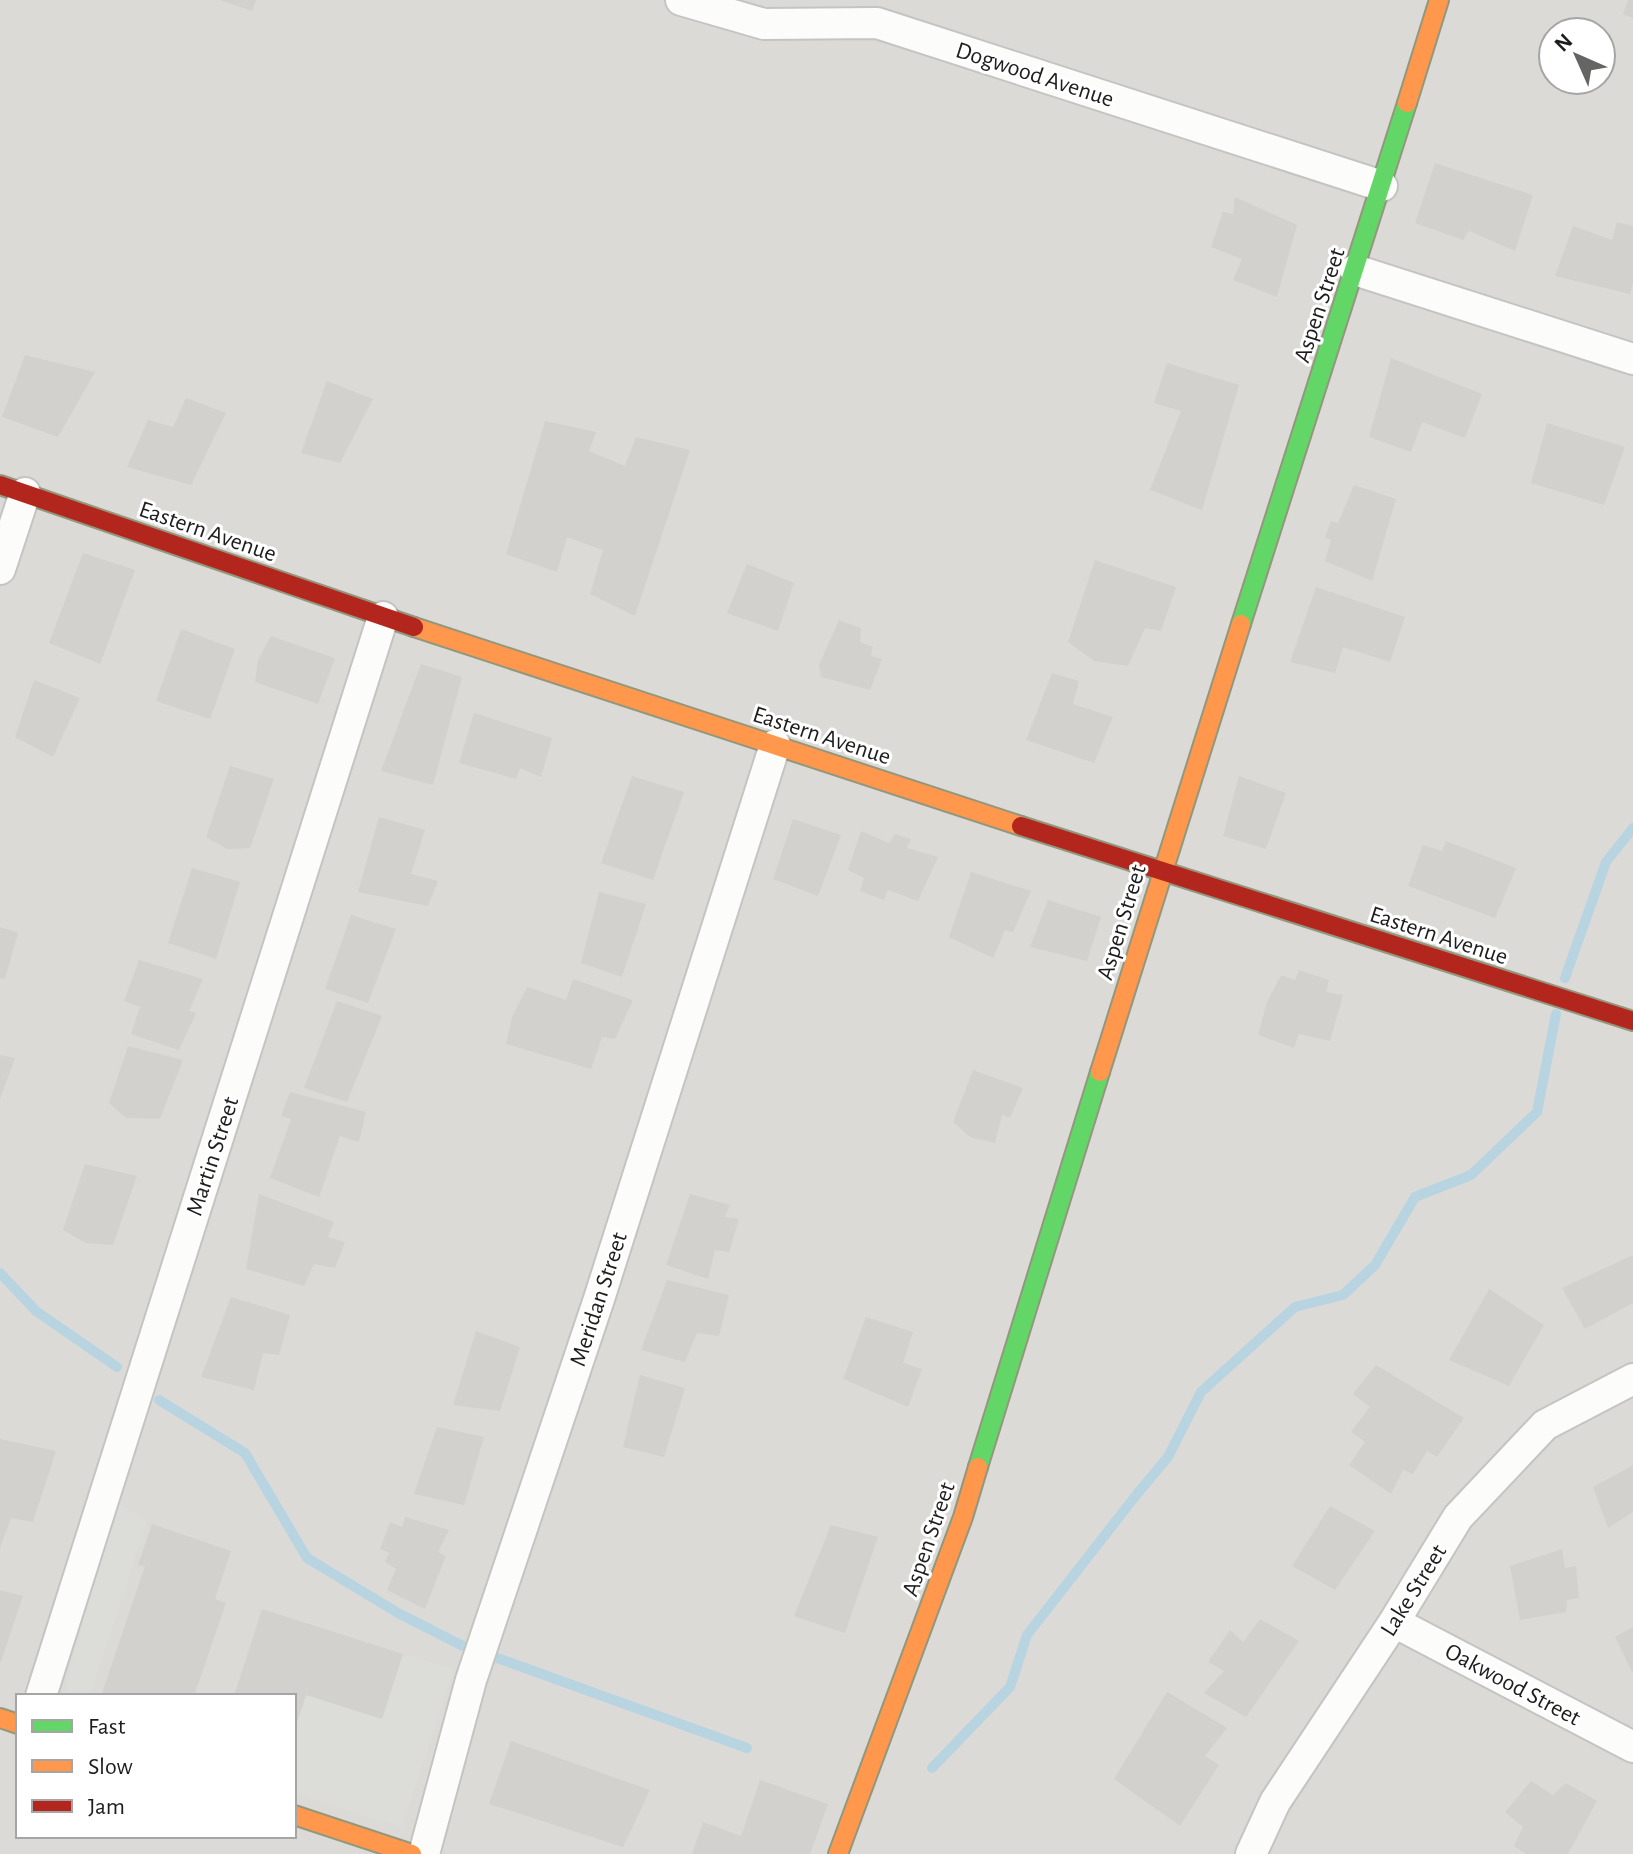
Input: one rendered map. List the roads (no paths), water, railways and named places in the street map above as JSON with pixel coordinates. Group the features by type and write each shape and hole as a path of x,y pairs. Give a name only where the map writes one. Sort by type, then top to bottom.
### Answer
{"street":[{"name":"Dogwood Avenue","path":"681,0 764,24 877,23 1382,186"},
{"name":"Aspen Street","path":"838,1854 963,1517 1161,872 1439,0"},
{"path":"1355,270 1633,359"},
{"path":"0,569 12,489"},
{"name":"Eastern Avenue","path":"12,489 383,617 1161,872 1633,1021"},
{"name":"Martin Street","path":"42,1694 383,617"},
{"name":"Meridan Street","path":"424,1854 471,1680 599,1299 775,745"},
{"name":"Lake Street","path":"1251,1854 1275,1802 1394,1622 1458,1517 1545,1425 1633,1379"},
{"name":"Oakwood Street","path":"1394,1622 1633,1747"},
{"path":"296,1816 412,1854"}],"waterway":[{"path":"1565,978 1606,862 1633,828"},
{"path":"932,1768 1010,1687 1027,1635 1168,1457 1201,1392 1295,1307 1343,1295 1375,1265 1415,1197 1471,1175 1537,1112 1556,1014"},
{"path":"0,1273 36,1311 117,1367"},
{"path":"159,1400 245,1453 307,1558 398,1613 461,1645 747,1748"}]}
